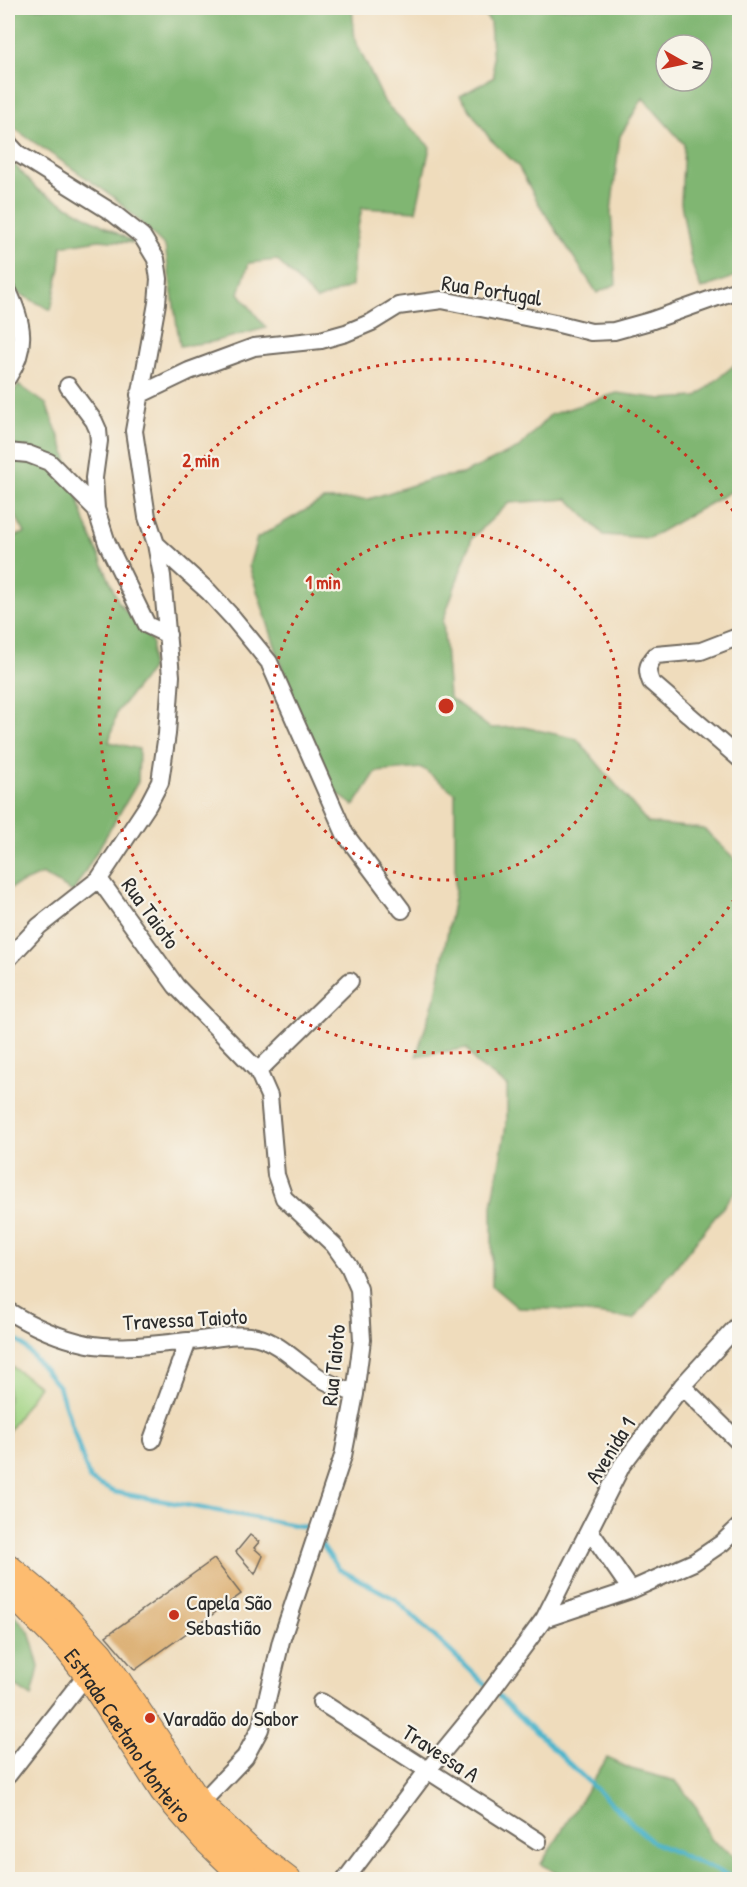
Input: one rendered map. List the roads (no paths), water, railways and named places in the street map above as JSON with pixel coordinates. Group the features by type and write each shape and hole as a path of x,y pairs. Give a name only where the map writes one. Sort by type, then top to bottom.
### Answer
{"main road":[{"name":"Estrada Caetano Monteiro","path":"8,1567 58,1610 100,1654 242,1870"},
{"name":"Estrada Caetano Monteiro","path":"8,1589 69,1651 87,1674 163,1791 205,1839 242,1870 288,1880"}],"street":[{"path":"8,143 17,153 113,213 142,236 156,259 159,279 157,303 134,431 147,517 156,544 162,576 170,688 167,734 160,782 148,805 99,879 39,926 8,959"},
{"name":"Rua Portugal","path":"139,395 189,371 254,347 321,340 346,333 372,322 398,306 442,300 591,332 614,331 650,321 740,289"},
{"path":"8,291 15,306 23,339 16,364 8,377"},
{"path":"68,386 98,430 99,441 94,478 96,509 118,567 147,625 168,635"},
{"path":"8,452 28,454 49,462 96,509"},
{"path":"156,544 209,592 269,662 345,834 402,909"},
{"path":"740,636 701,651 656,656 648,664 646,672 651,682 740,759"},
{"name":"Rua Taioto","path":"99,879 176,986 258,1071 269,1096 276,1175 284,1198 334,1245 349,1266 359,1289 362,1340 355,1394 343,1456 281,1641 260,1729 244,1757 200,1804"},
{"path":"258,1071 350,981"},
{"name":"Travessa Taioto","path":"8,1311 33,1326 88,1344 130,1346 243,1335 257,1337 271,1342 322,1379 355,1394"},
{"name":"Avenida 1","path":"345,1880 427,1771 477,1710 544,1619 622,1465 682,1386 740,1323"},
{"path":"152,1440 188,1341"},
{"path":"682,1386 740,1443"},
{"path":"544,1619 631,1590 694,1562 722,1543 740,1526"},
{"path":"590,1531 631,1590"},
{"path":"8,1775 87,1674"},
{"name":"Travessa A","path":"321,1702 538,1841"}],"waterway":[{"path":"8,1334 23,1345 59,1387 90,1480 114,1492 311,1528 314,1532"},
{"path":"320,1542 339,1569 395,1599 489,1688"},
{"path":"495,1693 652,1842 739,1880"}],"place":[{"name":"Capela São Sebastião","path":"174,1615"},
{"name":"Varadão do Sabor","path":"150,1718"}]}
